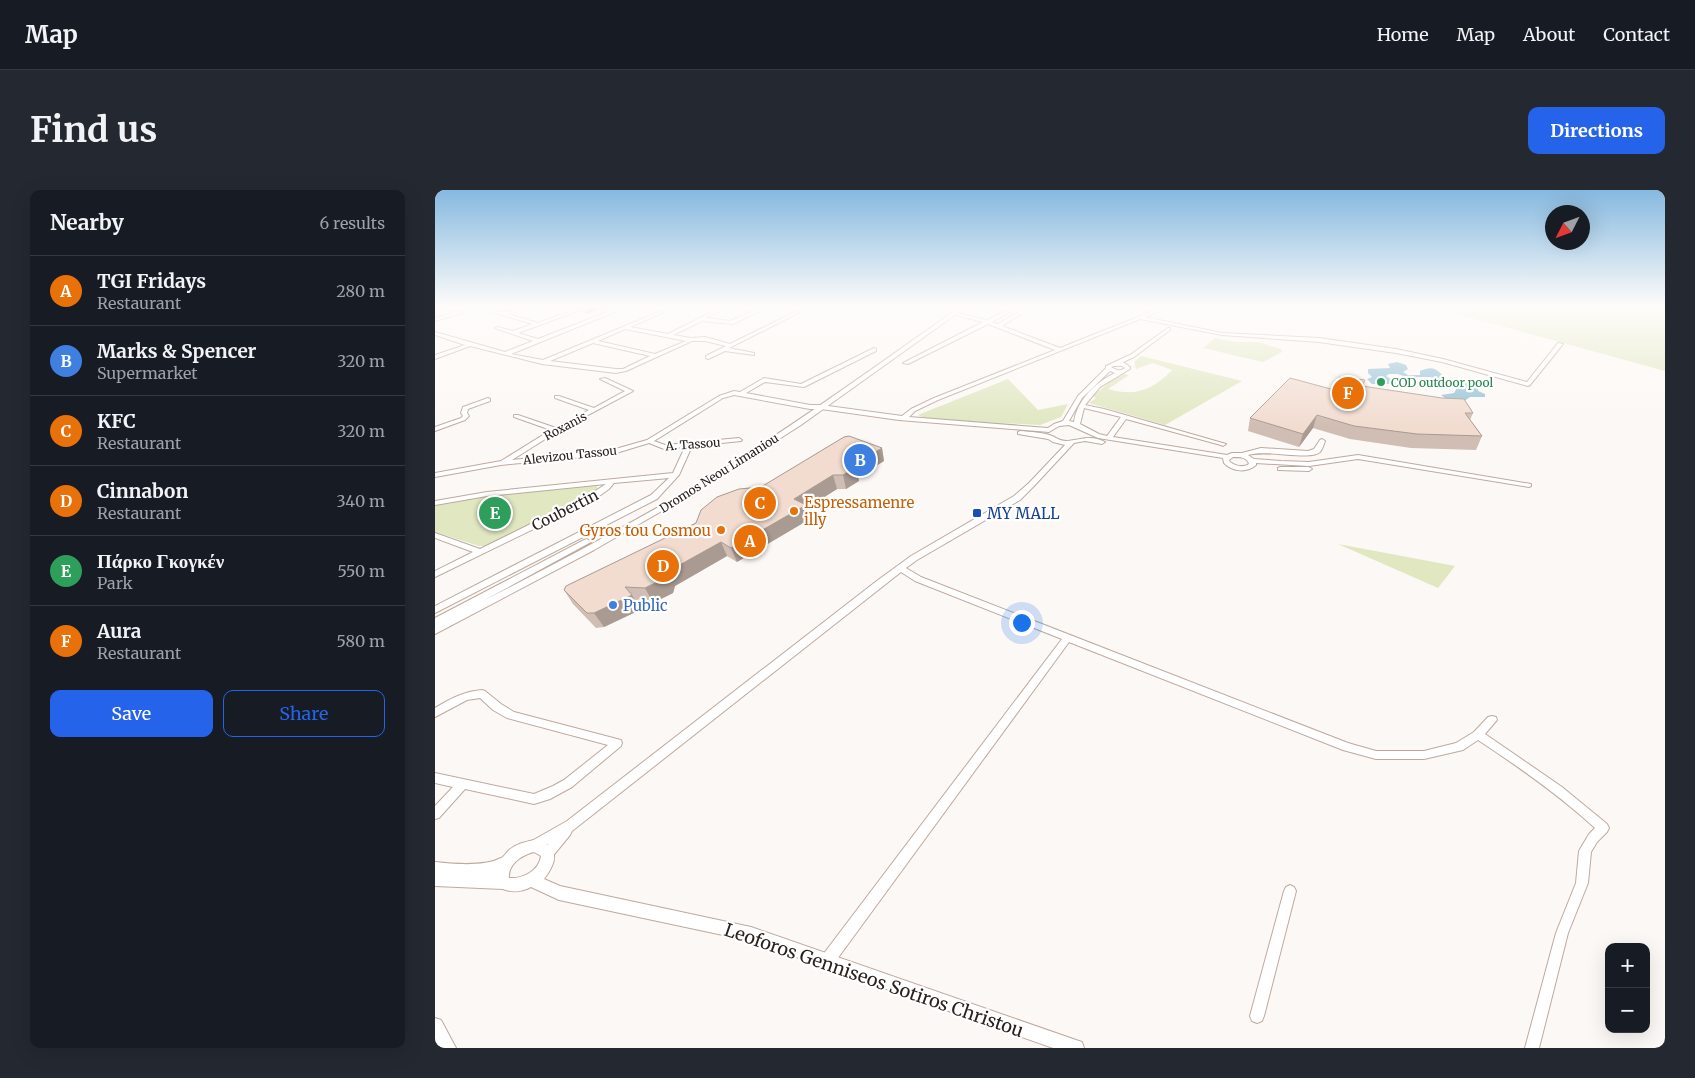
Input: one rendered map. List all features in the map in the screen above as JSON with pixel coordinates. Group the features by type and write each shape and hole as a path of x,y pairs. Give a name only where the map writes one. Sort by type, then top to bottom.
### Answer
{"main road":[{"name":"Dromos Neou Limaniou","path":"435,622 639,514 816,408 902,347"},
{"name":"Dromos Neou Limaniou","path":"435,630 677,500 816,408 902,347"},
{"path":"435,868 468,872 488,869 506,863 521,850 535,846 541,847 548,853 547,864 543,870 531,880 512,886 503,882 435,878"},
{"path":"503,882 501,873 506,863"},
{"path":"543,870 553,890"},
{"name":"Leoforos Genniseos Sotiros Christou","path":"531,880 553,890 751,934 1076,1048"},
{"path":"435,1026 448,1048"}],"street":[{"path":"435,357 463,347"},
{"path":"477,347 541,362 621,371 675,347"},
{"path":"505,354 523,347"},
{"path":"541,362 578,347"},
{"path":"618,347 655,356"},
{"path":"708,357 729,347"},
{"path":"906,362 936,347"},
{"path":"1053,347 1061,350"},
{"path":"904,418 913,410 936,398 1068,347"},
{"path":"1065,423 1080,397 1109,369 1109,365 1132,356 1144,347"},
{"path":"1370,347 1445,359 1528,384 1558,347"},
{"path":"725,349 752,354"},
{"path":"741,394 764,380 802,386 874,350"},
{"path":"1077,424 1082,406 1087,398 1097,387 1128,369 1127,365 1132,356"},
{"path":"1118,363 1127,365"},
{"path":"1109,369 1121,372"},
{"name":"Roxanis","path":"501,463 556,430 630,391 603,379"},
{"name":"Alevizou Tassou","path":"435,475 501,463 613,452 649,441 727,394 741,394 816,408"},
{"path":"557,397 595,410"},
{"path":"435,429 463,419 466,416 464,413 465,408 488,400"},
{"path":"1082,406 1223,444"},
{"path":"816,408 904,418 1049,430 1054,426 1065,423 1077,424 1087,429 1087,436"},
{"path":"816,408 919,425 993,430 1071,443"},
{"path":"516,416 556,430"},
{"path":"1109,438 1124,417"},
{"path":"1049,430 1048,433 1057,454"},
{"path":"1087,436 1227,460 1235,455 1243,455 1251,451 1261,450 1306,454 1317,451 1322,440"},
{"path":"535,846 571,825 901,568 1017,498 1037,481 1057,454 1071,443 1087,436 1109,438 1227,460 1241,469 1252,464 1292,470 1335,466 1356,460 1356,457 1529,485"},
{"name":"A. Tassou","path":"649,441 664,447 739,440"},
{"path":"435,610 654,497 676,475 689,446"},
{"path":"1243,455 1252,464"},
{"path":"435,504 487,494 676,475"},
{"name":"Coubertin","path":"435,574 592,497 607,488 612,481"},
{"path":"435,535 481,552"},
{"path":"901,568 918,579 1067,638 1347,747 1376,755 1424,755 1459,747 1479,735 1492,720"},
{"path":"827,961 1067,638"},
{"path":"435,713 461,698 472,694 483,694 497,707 511,715 617,743 567,785 547,796 534,799 435,778"},
{"path":"1479,735 1521,762 1580,806 1603,828 1593,838 1585,851 1582,883 1562,933 1532,1048"},
{"path":"435,814 463,784"},
{"path":"548,853 571,825"},
{"path":"1257,1016 1290,891"}],"green space":[{"path":"1275,347 1281,349 1282,352 1263,362 1203,348"},
{"path":"1578,347 1665,347 1665,371"},
{"path":"1141,356 1242,381 1165,425 1089,403 1096,398 1093,396 1113,379 1124,374 1129,375 1108,389 1127,392 1143,390 1158,383 1172,370 1153,363 1136,369 1134,362"},
{"path":"1008,379 1038,410 1068,404 1061,417 1040,425 926,419 918,415"},
{"path":"590,485 597,486 598,490 486,546 479,546 435,532 435,505 483,496"},
{"path":"1338,544 1455,566 1438,588"}],"water":[{"name":"COD outdoor pool","path":"1397,362 1406,365 1408,369 1403,372 1408,375 1420,375 1420,371 1430,368 1434,369 1449,381 1463,381 1478,388 1478,391 1485,394 1485,397 1470,397 1463,402 1450,402 1441,395 1454,393 1457,388 1445,381 1430,377 1406,377 1398,374 1386,376 1398,384 1372,384 1367,379 1372,377 1368,373 1368,369 1390,368 1388,364"}],"building":[{"path":"1339,377 1365,380 1362,386 1442,398 1464,399 1473,413 1465,413 1482,436 1417,434 1354,426 1317,415 1303,434 1250,418 1290,378 1342,392"},
{"path":"849,436 882,448 853,465 856,467 843,475 833,475 794,499 806,505 731,548 721,542 667,572 665,578 645,588 625,587 632,595 594,613 587,613 564,590 566,586 696,523 701,510 717,497 739,489 761,487 844,437"}],"place":[{"name":"COD outdoor pool","path":"1381,382"},
{"name":"Aura","path":"1348,393"},
{"name":"Marks & Spencer","path":"860,460"},
{"name":"KFC","path":"760,503"},
{"name":"Espressamenre illy","path":"794,511"},
{"name":"Πάρκο Γκογκέν","path":"495,513"},
{"name":"MY MALL","path":"977,513"},
{"name":"Gyros tou Cosmou","path":"721,530"},
{"name":"TGI Fridays","path":"750,541"},
{"name":"Cinnabon","path":"663,566"},
{"name":"Public","path":"613,605"}]}
